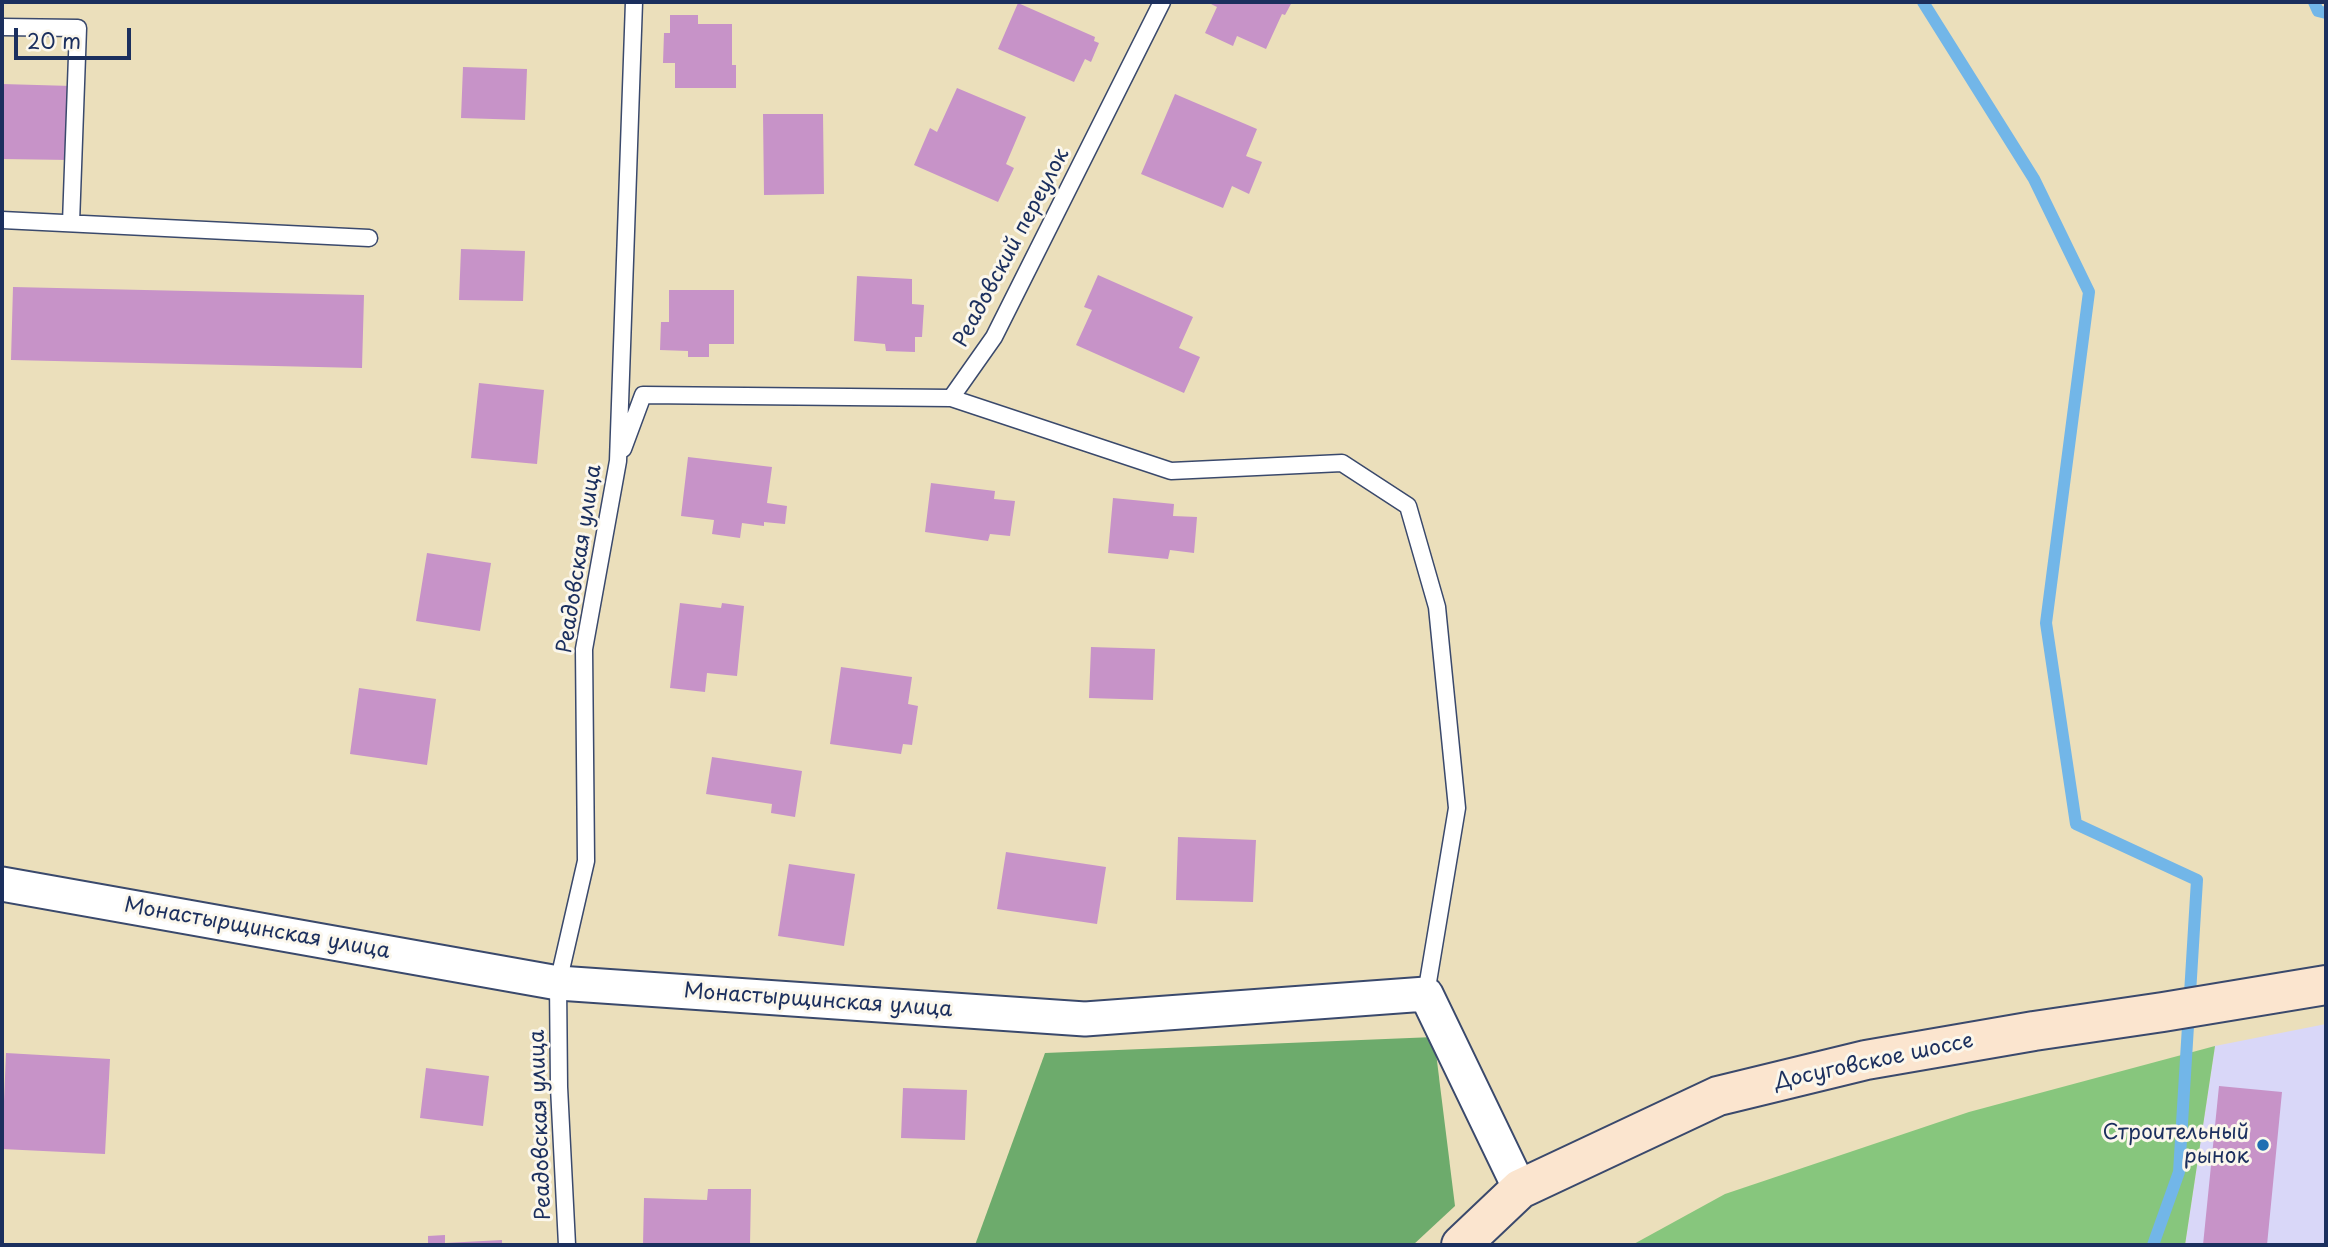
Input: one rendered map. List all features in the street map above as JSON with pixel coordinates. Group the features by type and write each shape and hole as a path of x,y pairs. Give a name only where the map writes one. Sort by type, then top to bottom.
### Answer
{"main road":[{"name":"Досуговское шоссе","path":"1461,1245 1520,1189 1718,1096 1866,1060 2326,985"}],"street":[{"name":"Монастырщинская улица","path":"2,884 558,983 1085,1019 1426,994"},
{"path":"1426,994 1520,1189"}],"lane":[{"name":"Реадовская улица","path":"567,1245 559,1087 558,983 586,862 583,649 618,461 634,2"},
{"name":"Реадовский переулок","path":"951,398 994,337 1162,2"},
{"path":"2,27 78,28 71,223"},
{"path":"2,220 369,238"},
{"path":"618,461 643,395 951,398 1171,471 1342,463 1408,506 1437,607 1457,808 1426,994"}],"shaded area":[{"name":"Строительный рынок","path":"2326,1024 2326,1245 2185,1245 2215,1046"}],"green space":[{"path":"1434,1037 1455,1206 1413,1245 975,1245 1045,1053"},
{"path":"2215,1046 2185,1245 1632,1245 1725,1194 1969,1112"}],"building":[{"path":"1211,2 1292,2 1285,15 1282,14 1266,49 1237,36 1233,46 1205,33 1217,7"},
{"path":"1018,3 1095,37 1094,41 1099,43 1091,62 1085,59 1074,82 998,49"},
{"path":"670,15 698,15 698,24 732,24 732,65 736,65 736,88 675,88 675,63 663,63 664,33 670,33"},
{"path":"463,67 527,69 525,120 461,118"},
{"path":"2,84 72,86 70,160 2,159"},
{"path":"957,88 1026,117 1006,164 1014,168 998,202 914,165 930,128 937,132"},
{"path":"1175,94 1257,129 1246,156 1262,162 1249,194 1232,186 1223,208 1141,174"},
{"path":"763,114 823,114 824,194 764,195"},
{"path":"461,249 525,251 523,301 459,300"},
{"path":"1098,275 1193,317 1179,348 1200,357 1184,393 1076,345 1092,310 1084,307"},
{"path":"857,276 912,279 912,304 924,305 922,337 915,337 915,352 886,351 885,344 854,341"},
{"path":"13,287 364,295 362,368 11,360"},
{"path":"669,290 734,290 734,344 709,344 709,357 688,357 688,351 660,350 661,322 669,322"},
{"path":"479,383 544,390 537,464 471,458"},
{"path":"688,457 772,467 767,503 787,506 785,524 764,522 764,526 742,523 740,538 712,534 714,520 681,516"},
{"path":"931,483 995,491 994,499 1015,501 1010,536 990,534 988,541 925,532"},
{"path":"1113,498 1174,504 1173,516 1197,517 1194,553 1170,550 1168,559 1108,553"},
{"path":"427,553 491,563 480,631 416,621"},
{"path":"680,603 721,608 722,603 744,606 737,676 707,673 705,692 670,688"},
{"path":"1091,647 1155,649 1153,700 1089,698"},
{"path":"841,667 912,677 908,704 918,706 912,745 903,744 901,754 830,744"},
{"path":"359,688 436,699 427,765 350,754"},
{"path":"712,757 802,771 795,817 771,813 772,804 706,794"},
{"path":"1178,837 1256,840 1253,902 1176,900"},
{"path":"1006,852 1106,867 1097,924 997,909"},
{"path":"789,864 855,874 844,946 778,936"},
{"path":"6,1053 110,1059 105,1154 2,1149"},
{"path":"426,1068 489,1076 483,1126 420,1118"},
{"path":"2219,1086 2282,1092 2267,1245 2203,1245"},
{"path":"903,1088 967,1090 965,1140 901,1138"},
{"path":"708,1189 751,1189 750,1245 643,1245 644,1198 707,1200"},
{"path":"445,1235 445,1243 502,1240 502,1245 428,1245 428,1236"}],"waterway":[{"path":"1923,2 2034,179 2089,292 2046,623 2076,824 2197,880 2179,1172 2153,1245"},
{"path":"2314,2 2318,11 2326,13"}],"place":[{"name":"Строительный рынок","path":"2263,1145"}]}
